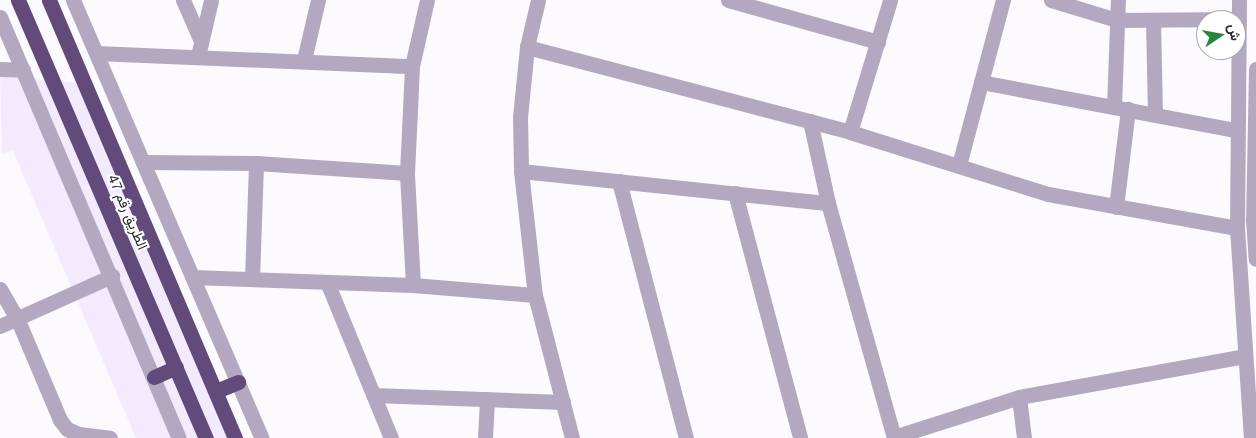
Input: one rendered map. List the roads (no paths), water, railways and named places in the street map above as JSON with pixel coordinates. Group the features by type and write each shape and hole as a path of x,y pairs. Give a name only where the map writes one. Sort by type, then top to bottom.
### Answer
{"highway":[{"name":"الطريق رقم 47","path":"18,0 206,438"},
{"name":"الطريق رقم 47","path":"49,0 236,438"},
{"path":"154,377 176,367"},
{"path":"216,391 238,382"}],"street":[{"path":"73,0 262,438"},
{"path":"183,0 199,48"},
{"path":"199,48 211,0"},
{"path":"304,60 318,0"},
{"path":"413,285 407,173 412,66 427,0"},
{"path":"538,0 527,47 520,117 521,171 535,295 572,438"},
{"path":"728,0 878,42"},
{"path":"850,132 890,0"},
{"path":"959,165 1003,0"},
{"path":"1051,0 1117,20 1196,19"},
{"path":"1116,207 1121,108 1117,20 1118,0"},
{"path":"0,17 112,276 179,438"},
{"path":"1153,20 1155,115"},
{"path":"527,47 850,132 1048,194 1237,228"},
{"path":"96,53 199,48 304,60 412,66"},
{"path":"1237,60 1237,228 1244,356 1251,438"},
{"path":"0,69 23,70"},
{"path":"1256,69 1254,219 1256,259"},
{"path":"981,82 1236,130"},
{"path":"810,121 828,203 894,438 1019,397 1244,356"},
{"path":"143,162 256,163 407,173"},
{"path":"252,279 256,163"},
{"path":"521,171 828,203"},
{"path":"619,181 686,438"},
{"path":"735,193 800,438"},
{"path":"0,326 112,276"},
{"path":"192,278 413,285 535,295"},
{"path":"327,282 392,438"},
{"path":"0,289 17,318 63,425 78,434 110,438"},
{"path":"374,396 563,402"},
{"path":"1019,397 1024,438"},
{"path":"485,438 487,399"}]}
